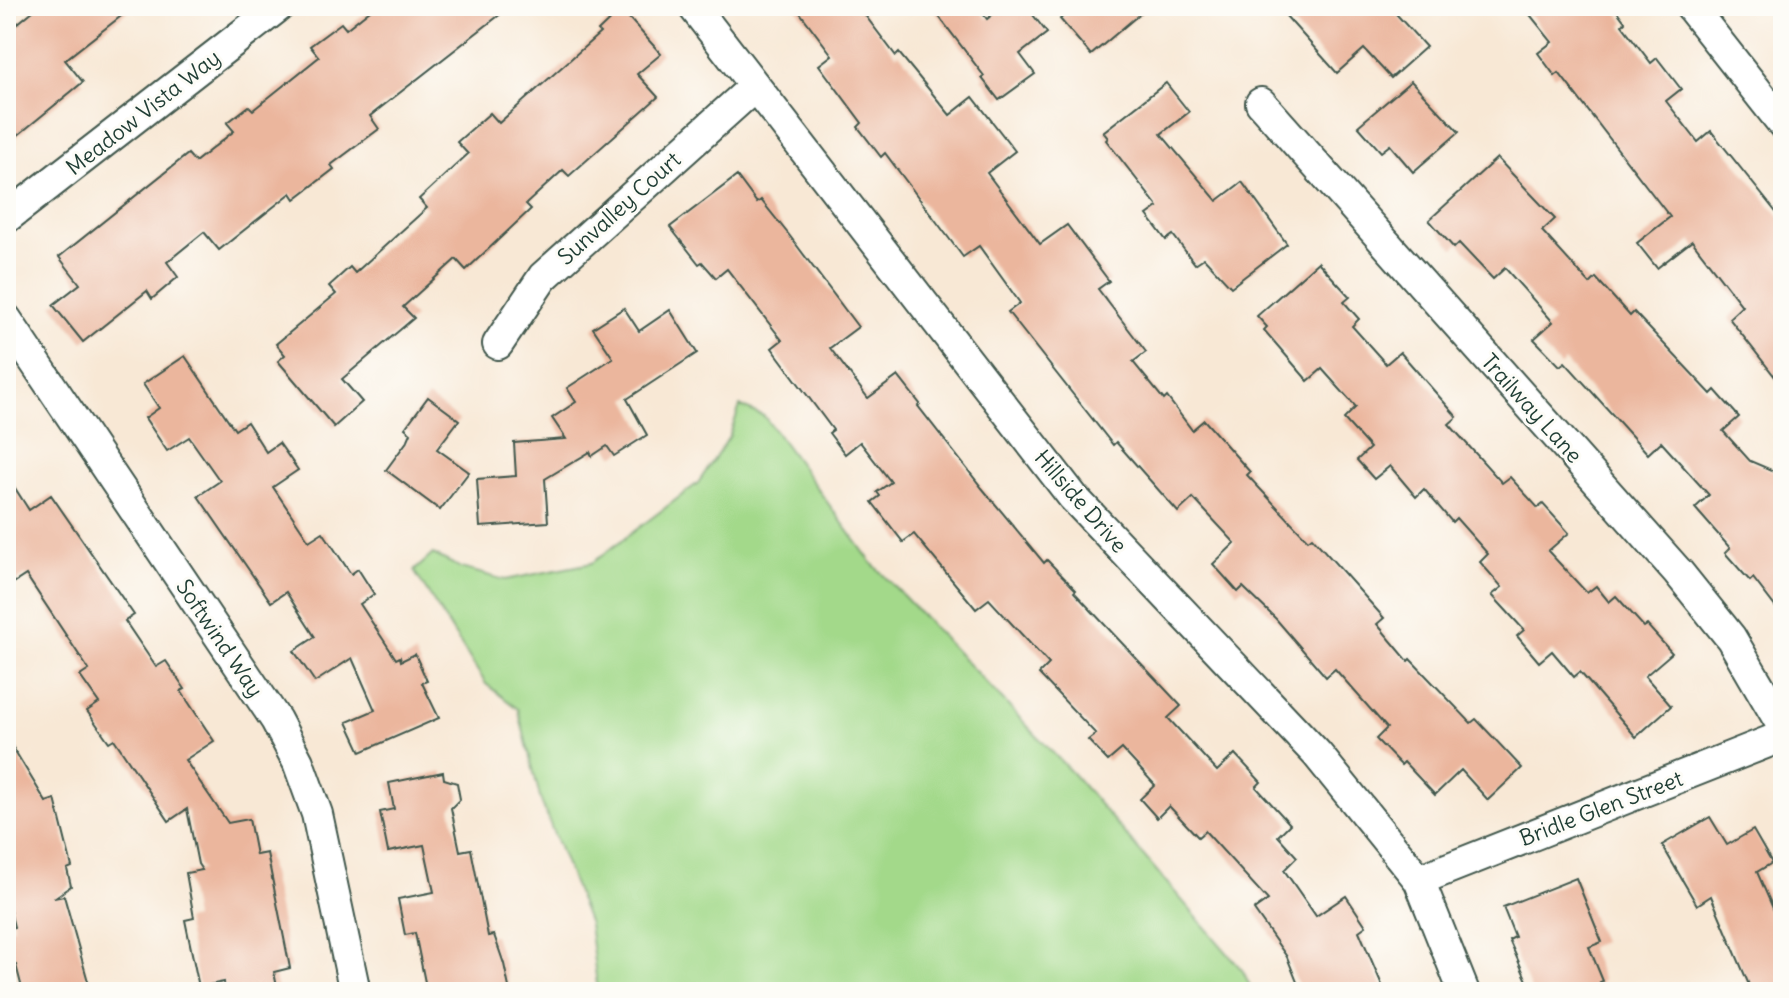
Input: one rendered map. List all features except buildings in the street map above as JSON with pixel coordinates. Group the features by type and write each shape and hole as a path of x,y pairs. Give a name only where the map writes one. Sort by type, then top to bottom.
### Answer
{"street":[{"name":"Meadow Vista Way","path":"6,218 279,6"},
{"name":"Hillside Drive","path":"693,6 1073,497 1317,754 1419,880 1464,992"},
{"path":"1690,6 1783,124"},
{"name":"Sunvalley Court","path":"498,344 543,277 754,87"},
{"name":"Trailway Lane","path":"1261,103 1678,572 1731,638 1783,727"},
{"name":"Softwind Way","path":"6,319 276,720 298,762 317,814 355,992"},
{"name":"Bridle Glen Street","path":"1419,880 1783,736"}],"green space":[{"path":"740,406 764,416 872,563 1074,775 1243,971 1253,992 598,992 589,924 541,801 518,709 486,684 414,571 433,554 461,568 505,580 592,563 698,483 729,437"}]}
